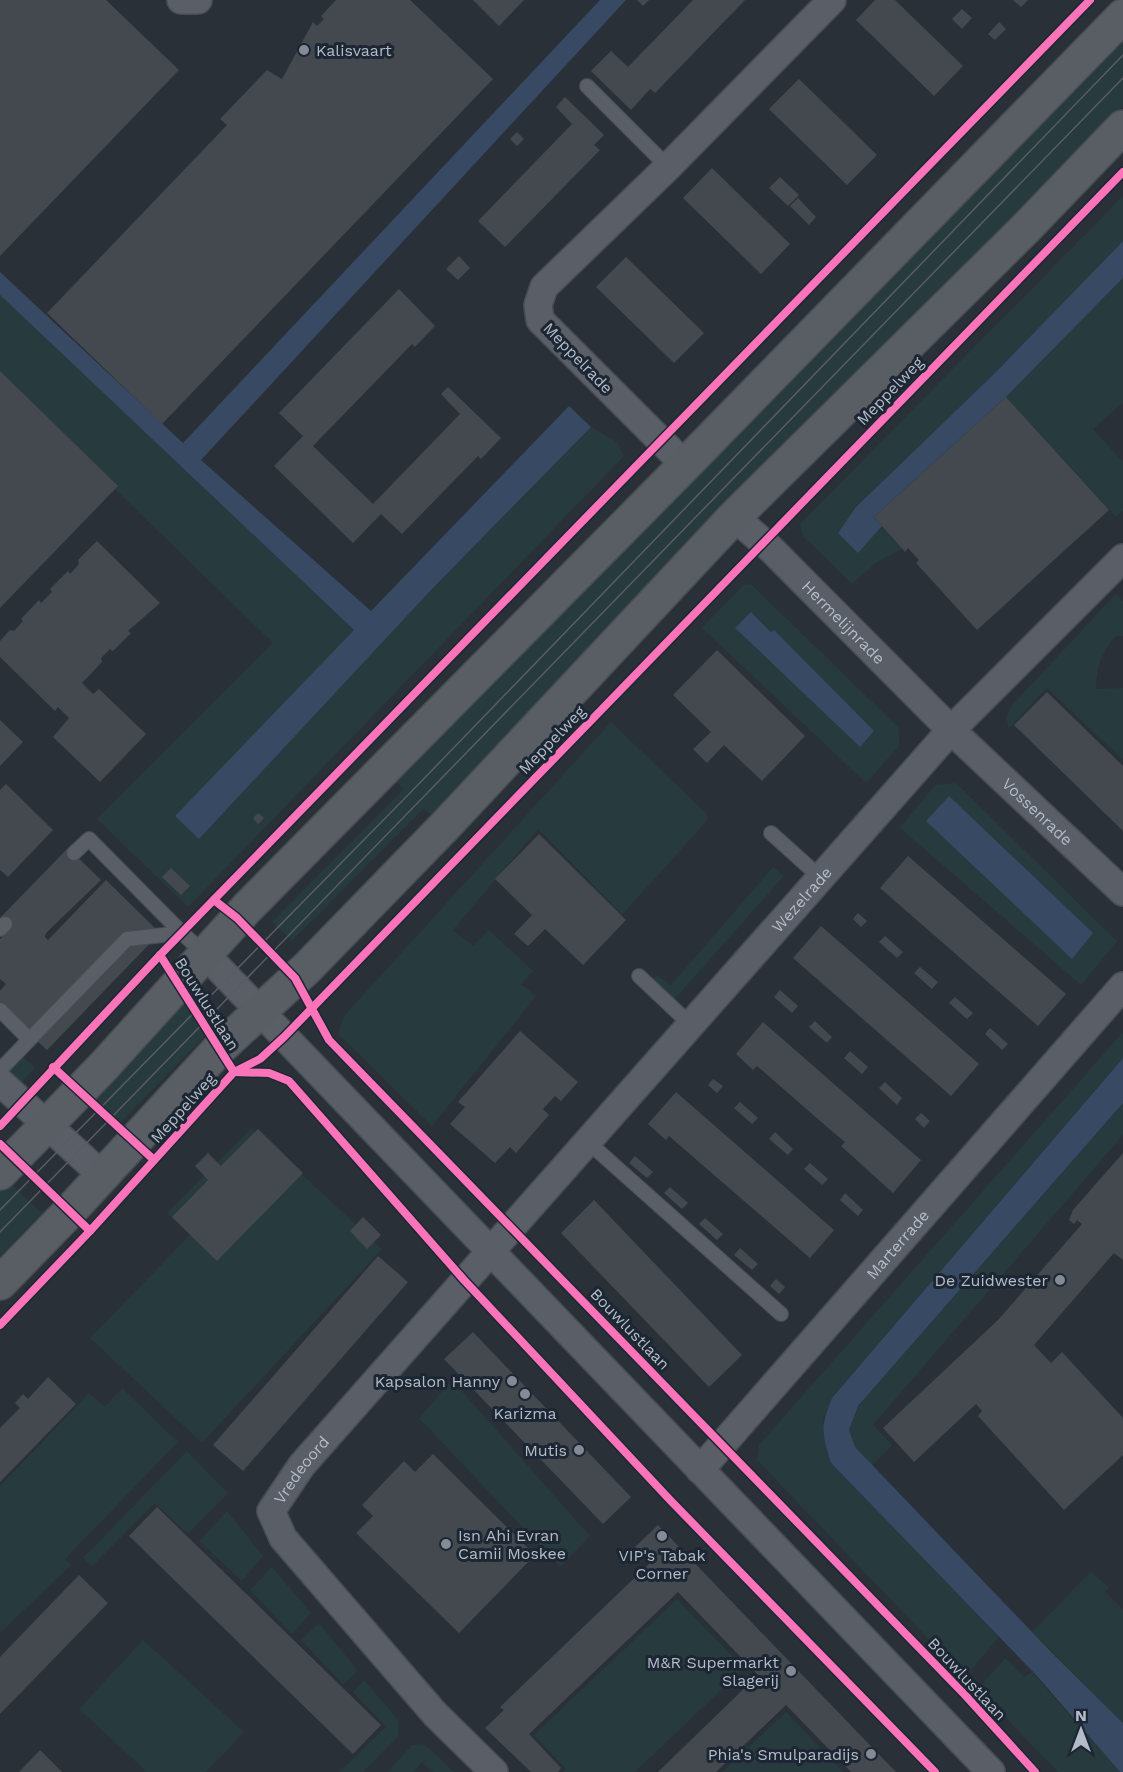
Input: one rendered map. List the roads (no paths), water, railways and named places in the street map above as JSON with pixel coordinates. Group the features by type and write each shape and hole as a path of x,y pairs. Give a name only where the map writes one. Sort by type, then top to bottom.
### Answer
{"main road":[{"path":"0,1173 103,1067 193,943 685,465 1123,16"},
{"name":"Meppelweg","path":"0,1283 103,1176 208,1060 258,1010 307,968 429,842 734,517 1026,228 1123,127"}],"street":[{"path":"181,0 198,0"},
{"name":"Meppelrade","path":"685,465 540,321 538,305 544,287 668,167 830,1"},
{"name":"Hermelijnrade","path":"734,517 771,549 951,730"},
{"name":"Wezelrade","path":"491,1252 951,730 1123,558"},
{"name":"Vossenrade","path":"951,730 1123,892"},
{"name":"Bouwlustlaan","path":"193,943 991,1772"},
{"name":"Marterrade","path":"700,1470 1123,986"},
{"path":"0,1082 103,1176"},
{"name":"Vredeoord","path":"491,1252 302,1465 271,1511 283,1538 435,1714 494,1772"}],"lane":[{"path":"586,86 668,167"},
{"path":"771,833 821,878"},
{"path":"74,854 89,839 193,943"},
{"path":"0,1070 127,939 193,943"},
{"path":"639,976 691,1025"},
{"path":"0,1010 29,1039"},
{"path":"588,1143 781,1314"}],"water":[{"path":"600,0 626,0 201,460 371,611 569,406 591,427 432,589 199,839 175,816 354,630 0,295 0,272 183,443"},
{"path":"1123,241 1123,278 1006,397 874,517 882,526 858,553 838,533 856,507 996,372"},
{"path":"751,612 771,632 774,630 874,731 860,747 735,628"},
{"path":"949,796 1093,933 1072,959 926,821"},
{"path":"1123,1058 1123,1103 858,1406 849,1430 855,1447 1053,1654 1123,1723 1123,1772 1120,1772 1038,1677 831,1463 826,1445 824,1423 832,1398"}],"tram line":[{"path":"0,1210 410,793 1123,55"},
{"path":"0,1232 1123,78"}],"place":[{"name":"Kalisvaart","path":"304,50"},
{"name":"De Zuidwester","path":"1060,1280"},
{"name":"Kapsalon Hanny","path":"512,1381"},
{"name":"Karizma","path":"525,1394"},
{"name":"Mutis","path":"579,1450"},
{"name":"VIP's Tabak Corner","path":"662,1536"},
{"name":"Isn Ahi Evran Camii Moskee","path":"446,1544"},
{"name":"M&R Supermarkt Slagerij","path":"791,1671"},
{"name":"Phia's Smulparadijs","path":"871,1754"}]}
